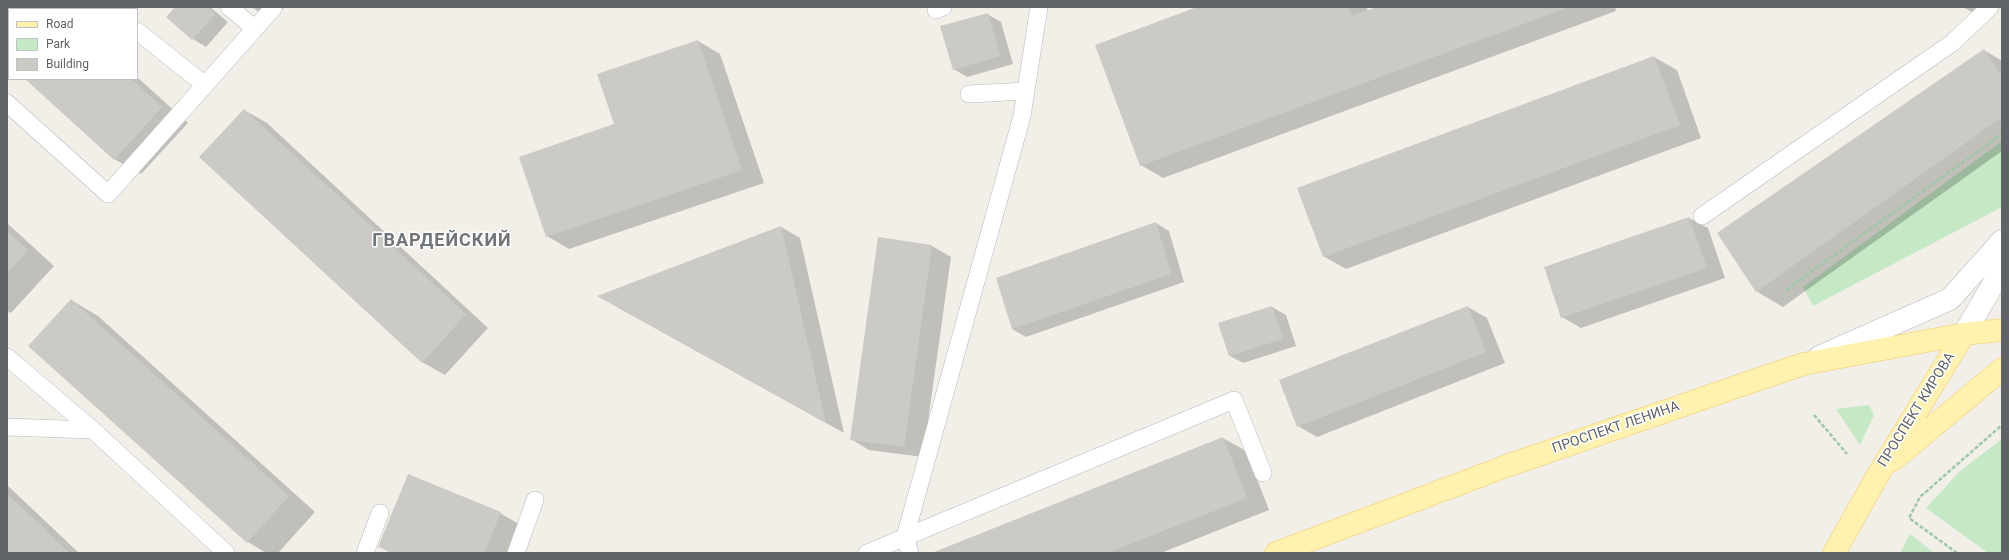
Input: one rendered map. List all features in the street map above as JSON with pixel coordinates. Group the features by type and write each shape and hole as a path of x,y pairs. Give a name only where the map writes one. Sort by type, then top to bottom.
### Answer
{"main road":[{"name":"ПРОСПЕКТ ЛЕНИНА","path":"1276,553 1512,464 1802,364 1964,334 2002,330"},
{"name":"ПРОСПЕКТ КИРОВА","path":"1834,553 1879,472 1964,334"},
{"path":"1879,472 2002,369"}],"street":[{"path":"1802,364 1950,299 2002,241"},
{"name":"ПРОСПЕКТ КИРОВА","path":"1964,334 2002,269"}],"lane":[{"path":"229,7 254,28"},
{"path":"7,103 108,194 274,7"},
{"path":"907,545 1022,116 1039,7"},
{"path":"1702,216 1952,43 1990,7"},
{"path":"138,31 205,85"},
{"path":"969,94 1026,91"},
{"path":"7,357 93,430 226,553"},
{"path":"867,553 907,545 1234,400 1263,473"},
{"path":"7,427 93,430"},
{"path":"516,553 535,500"},
{"path":"364,553 380,513"}],"path":[{"path":"1786,290 2002,134"},
{"path":"1814,416 1847,454"},
{"path":"1957,553 1909,518 1920,497 2002,425"}],"green space":[{"path":"2002,141 2002,207 1813,306 1803,287"},
{"path":"1869,405 1874,415 1860,445 1836,409"},
{"path":"2002,439 2002,553 1988,553 1926,508 1960,471"},
{"path":"1910,534 1934,553 1900,553"}],"building":[{"path":"7,7 52,7 53,8 8,8 8,63"},
{"path":"175,7 207,7 215,14 192,40 166,17"},
{"path":"1197,7 1349,7 1352,16 1377,7 1569,7 1140,166 1095,45"},
{"path":"988,13 1000,56 953,70 940,26"},
{"path":"698,40 742,170 546,237 519,157 614,124 597,74"},
{"path":"1984,49 2002,76 2002,117 1756,292 1717,233"},
{"path":"1654,56 1680,125 1323,257 1297,188"},
{"path":"26,80 132,80 162,107 114,160"},
{"path":"244,109 466,314 422,363 199,157"},
{"path":"1689,217 1707,268 1561,318 1544,267"},
{"path":"1156,222 1171,274 1012,329 996,278"},
{"path":"781,226 826,423 597,296"},
{"path":"7,231 28,250 7,273"},
{"path":"878,237 932,245 904,447 850,440"},
{"path":"71,299 289,496 247,543 28,346"},
{"path":"1272,306 1283,339 1229,356 1218,323"},
{"path":"1468,306 1486,352 1297,427 1279,380"},
{"path":"1223,437 1247,498 1107,553 934,552"},
{"path":"408,474 501,512 484,553 393,553 378,547"},
{"path":"7,494 70,553 7,553"}],"district":[{"name":"ГВАРДЕЙСКИЙ","path":"442,241"}]}
